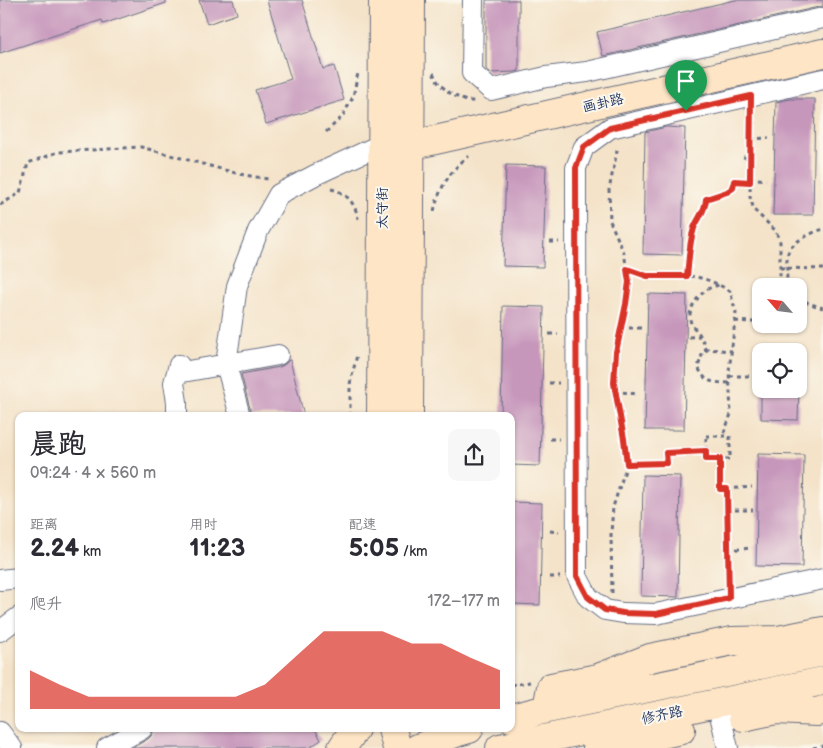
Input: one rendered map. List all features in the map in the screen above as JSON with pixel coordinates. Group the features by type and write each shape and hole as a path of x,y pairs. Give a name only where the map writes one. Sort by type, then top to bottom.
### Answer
{"street":[{"name":"太守街","path":"381,412 383,0"},
{"name":"太守街","path":"409,412 411,0"},
{"path":"473,0 472,73 491,90 546,77 587,72 823,18"},
{"name":"画卦路","path":"382,144 823,39"},
{"name":"画卦路","path":"410,137 823,53"},
{"path":"823,79 610,128 584,147 576,168 577,576 588,597 605,610 623,613 656,614 823,579"},
{"path":"239,412 226,364 236,286 258,231 279,194 382,144"},
{"path":"178,412 174,383 178,369 226,364 278,355"},
{"path":"0,580 15,578"},
{"path":"0,631 15,620"},
{"path":"515,706 544,710 551,687 598,678 650,658 732,641 778,640 823,631"},
{"name":"修齐路","path":"515,717 823,652"},
{"name":"修齐路","path":"500,748 539,744 719,712 823,681"},
{"path":"597,748 719,712 776,710 817,712 823,710"},
{"path":"719,712 728,748"},
{"path":"0,732 12,748"},
{"path":"107,748 131,732"},
{"path":"342,748 353,732"},
{"path":"397,732 415,744 458,732"}],"path":[{"path":"326,132 342,117 353,96 360,66"},
{"path":"751,96 750,197 754,210 776,231 780,242 780,278"},
{"path":"612,611 612,507 627,464 614,383 616,352 629,282 624,253 610,221 609,190 621,126"},
{"path":"751,139 769,138"},
{"path":"0,205 20,193 28,163 58,152 141,147 239,174 338,190 348,198 356,209 359,227"},
{"path":"743,157 751,158"},
{"path":"687,276 690,241 707,202 706,199 733,188 734,180 766,180"},
{"path":"787,278 788,252 798,241 809,234 823,229"},
{"path":"780,268 823,269"},
{"path":"627,269 647,276 703,278 730,291 736,313 729,376 731,414 723,436"},
{"path":"706,351 703,340 689,318 697,298 707,290 719,285"},
{"path":"808,303 823,308"},
{"path":"735,322 752,322"},
{"path":"621,328 642,328"},
{"path":"690,336 700,336"},
{"path":"350,412 350,384 357,358 357,349"},
{"path":"729,383 711,382 702,377 698,367 702,355 708,349 732,350"},
{"path":"729,376 752,376"},
{"path":"615,391 636,394"},
{"path":"706,436 723,436 730,436 730,459 706,459 706,436"},
{"path":"627,464 667,463 666,453 706,451"},
{"path":"720,459 720,489 752,487"},
{"path":"727,489 729,598"},
{"path":"727,510 753,510"},
{"path":"728,550 752,548"},
{"path":"813,748 823,746"}],"building":[{"path":"0,0 166,0 166,3 103,24 102,20 0,53"},
{"path":"199,0 233,0 237,14 207,24"},
{"path":"267,0 302,0 323,69 334,66 344,100 266,124 255,90 291,79"},
{"path":"486,0 519,0 519,71 489,73 486,69"},
{"path":"735,0 823,0 823,6 603,56 597,32"},
{"path":"790,99 815,99 813,215 773,215 776,102"},
{"path":"666,127 685,128 682,255 643,254 645,132"},
{"path":"506,165 546,166 543,267 503,266"},
{"path":"648,294 687,295 684,430 645,430"},
{"path":"503,306 544,307 540,466 515,465 515,412 501,412"},
{"path":"290,360 303,412 251,412 241,374 280,367"},
{"path":"761,398 799,398 798,420 761,419"},
{"path":"758,454 804,455 802,567 756,566"},
{"path":"643,475 680,476 678,597 641,596"},
{"path":"515,502 542,503 540,605 515,604"},
{"path":"153,732 317,732 321,740 309,748 132,748 152,735"}],"route":[{"path":"751,96 750,182 734,181 733,188 727,192 706,199 707,202 690,241 687,276 647,276 627,269 629,282 616,352 614,383 627,464 667,463 666,453 706,451 706,459 720,459 720,489 727,489 729,598 656,614 623,613 605,610 588,597 577,576 576,168 584,147 610,128 686,111 751,96"}]}
